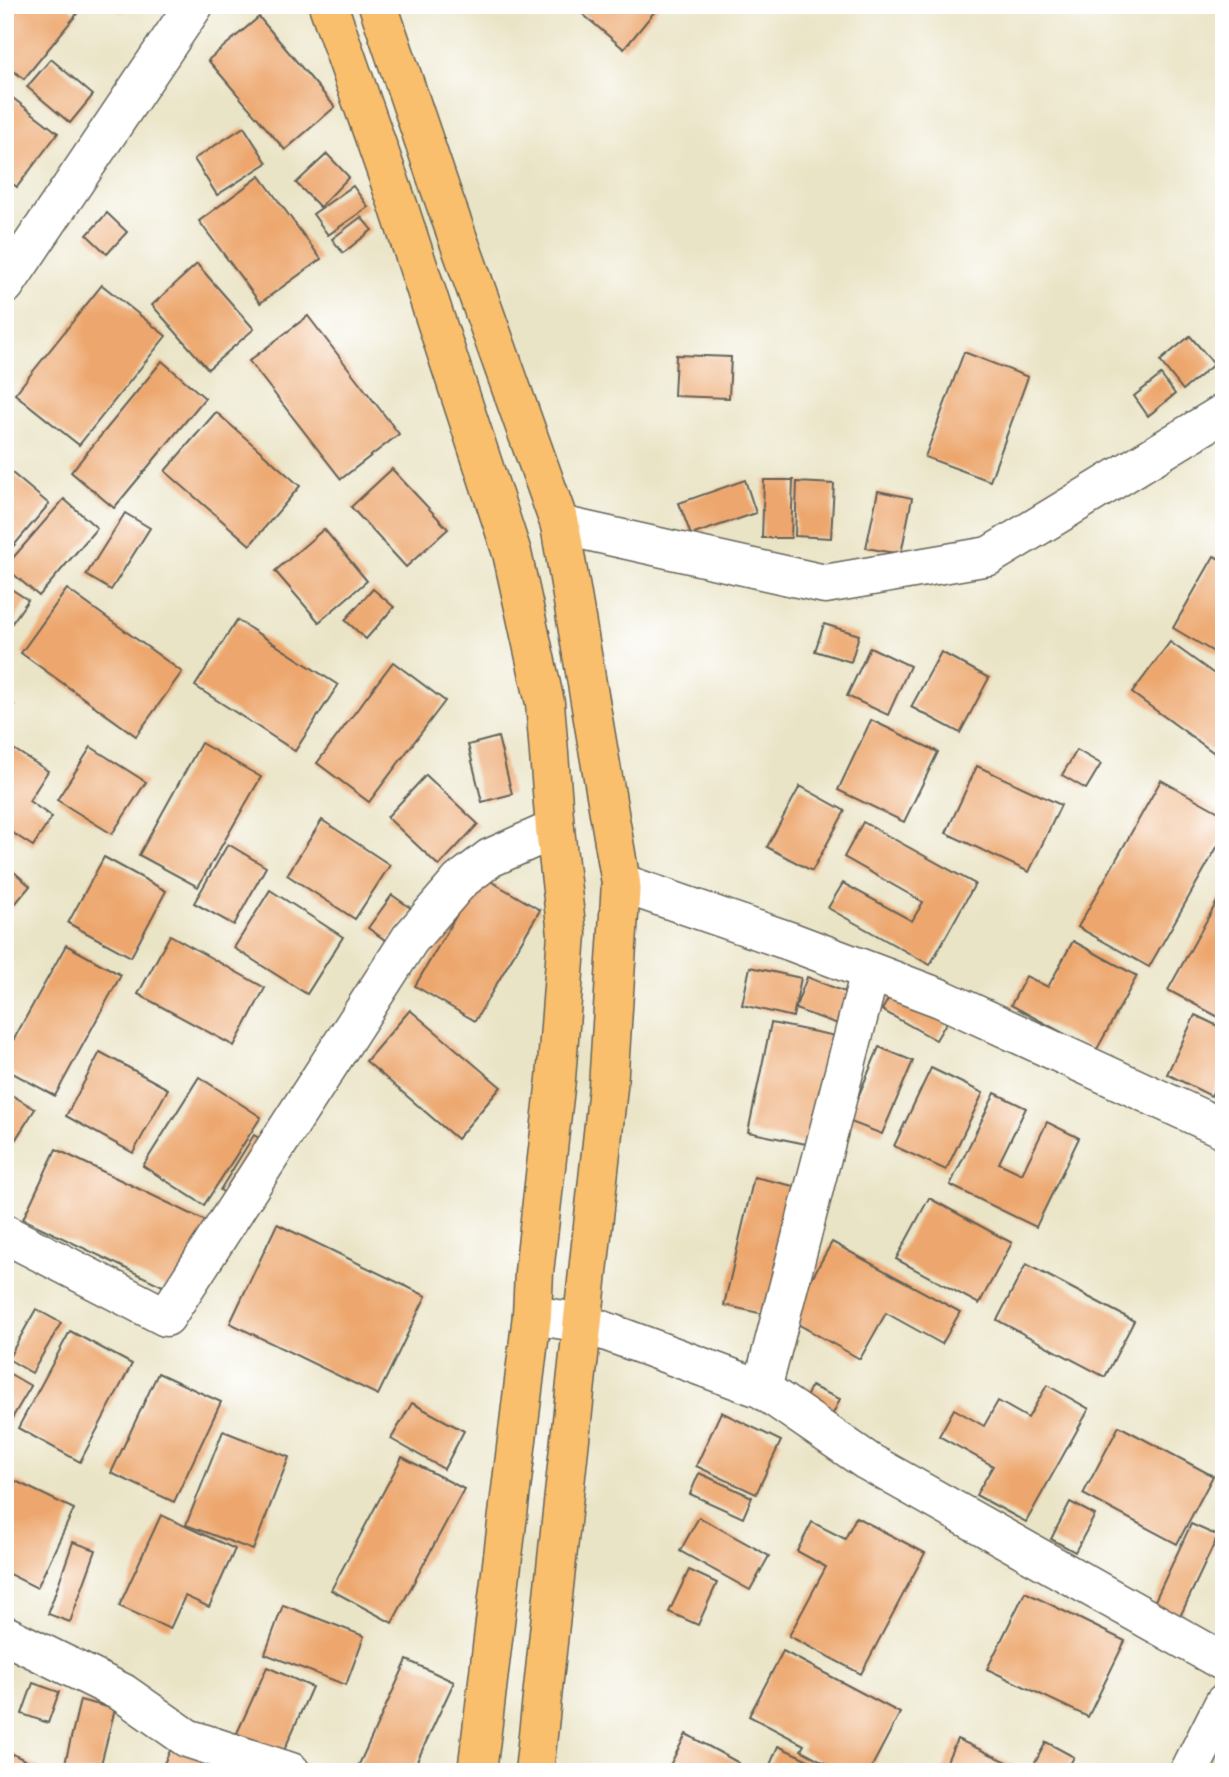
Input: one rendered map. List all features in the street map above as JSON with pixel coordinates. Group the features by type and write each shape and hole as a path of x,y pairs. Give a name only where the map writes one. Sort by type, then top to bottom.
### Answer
{"main road":[{"path":"328,5 399,208 512,553 545,703 567,934 556,1079 534,1272 532,1315 477,1772"},
{"path":"378,5 560,525 621,883 608,1087 534,1772"}],"street":[{"path":"5,285 194,5"},
{"path":"560,525 825,584 989,556 1224,413"},
{"path":"5,1234 166,1317 410,939 460,881 490,858 555,829"},
{"path":"621,883 792,942 940,998 1224,1129"},
{"path":"762,1389 870,972"},
{"path":"532,1315 583,1324 762,1389 867,1461 1224,1662"},
{"path":"5,1635 123,1693 187,1738 291,1772"},
{"path":"1189,1772 1224,1703"}],"building":[{"path":"5,5 66,5 77,14 24,79 5,64"},
{"path":"112,5 127,5 121,13"},
{"path":"572,5 660,5 624,49"},
{"path":"259,17 335,107 285,150 208,60"},
{"path":"51,59 93,95 70,123 27,87"},
{"path":"5,92 58,133 17,187 5,178"},
{"path":"244,127 267,163 217,195 194,159"},
{"path":"327,154 349,177 320,207 296,183"},
{"path":"260,176 321,259 260,303 199,221"},
{"path":"353,186 368,207 328,235 313,214"},
{"path":"107,213 127,232 107,254 87,235"},
{"path":"361,217 372,230 343,253 332,239"},
{"path":"197,264 254,329 208,369 152,305"},
{"path":"102,285 166,336 79,445 15,394"},
{"path":"308,316 399,434 341,479 249,361"},
{"path":"1190,336 1214,364 1183,390 1160,361"},
{"path":"964,352 1028,377 990,481 925,457"},
{"path":"676,355 731,357 729,398 674,396"},
{"path":"162,361 205,398 114,508 71,472"},
{"path":"1161,375 1175,394 1148,416 1134,396"},
{"path":"216,412 300,486 250,545 165,471"},
{"path":"5,467 49,504 5,556"},
{"path":"392,469 448,529 406,567 351,507"},
{"path":"745,480 756,513 691,535 679,503"},
{"path":"764,480 793,480 791,538 762,538"},
{"path":"797,482 834,484 831,538 795,536"},
{"path":"878,491 912,498 901,554 866,548"},
{"path":"64,499 97,528 39,596 5,567"},
{"path":"125,513 150,528 111,590 86,575"},
{"path":"324,529 367,581 319,622 275,571"},
{"path":"1214,556 1224,561 1224,658 1173,628"},
{"path":"5,585 28,600 5,633"},
{"path":"67,589 182,672 136,736 21,653"},
{"path":"373,589 394,607 366,639 345,620"},
{"path":"237,620 338,685 295,751 195,686"},
{"path":"824,624 859,635 851,662 815,651"},
{"path":"1170,642 1224,681 1224,760 1132,693"},
{"path":"870,647 910,666 888,715 847,696"},
{"path":"941,652 989,678 960,733 911,707"},
{"path":"393,662 445,701 369,802 317,763"},
{"path":"5,698 14,705 5,715"},
{"path":"871,720 938,752 904,822 838,790"},
{"path":"498,737 512,794 482,802 468,745"},
{"path":"201,743 261,777 198,887 139,855"},
{"path":"91,747 146,782 112,834 57,800"},
{"path":"12,748 48,771 29,801 52,817 33,846 5,828 5,759"},
{"path":"1077,750 1101,764 1086,789 1062,775"},
{"path":"977,766 1061,805 1029,872 946,833"},
{"path":"426,775 478,824 439,866 387,817"},
{"path":"1161,780 1224,815 1224,835 1149,967 1078,927"},
{"path":"800,786 845,811 812,871 767,847"},
{"path":"322,820 390,865 355,919 287,875"},
{"path":"863,822 975,884 930,965 828,908 843,883 912,921 923,902 844,857"},
{"path":"228,844 266,867 234,925 194,903"},
{"path":"104,857 166,891 131,957 68,923"},
{"path":"5,864 30,886 5,916"},
{"path":"480,875 540,910 475,1021 415,986"},
{"path":"1224,889 1224,1020 1168,990"},
{"path":"270,890 343,937 307,994 234,948"},
{"path":"392,895 412,909 388,942 368,928"},
{"path":"170,935 265,988 234,1046 138,994"},
{"path":"1073,941 1137,976 1096,1051 1011,1005 1026,976 1048,987"},
{"path":"66,945 121,975 55,1096 5,1069 5,1055"},
{"path":"750,967 801,978 793,1017 742,1005"},
{"path":"807,977 850,994 838,1024 795,1009"},
{"path":"895,987 949,1018 936,1040 882,1010"},
{"path":"410,1010 501,1087 457,1139 366,1061"},
{"path":"1195,1015 1224,1029 1224,1071 1211,1096 1167,1074"},
{"path":"771,1023 836,1036 811,1145 748,1132"},
{"path":"879,1047 913,1061 882,1134 848,1121"},
{"path":"100,1052 168,1089 133,1153 66,1116"},
{"path":"931,1068 983,1093 946,1170 894,1146"},
{"path":"199,1077 261,1117 204,1205 143,1166"},
{"path":"5,1091 35,1109 5,1156"},
{"path":"995,1093 1026,1108 999,1163 1022,1174 1047,1122 1079,1138 1036,1227 950,1185"},
{"path":"254,1135 270,1145 236,1200 220,1190"},
{"path":"56,1149 210,1223 177,1293 23,1219"},
{"path":"754,1177 807,1189 776,1317 724,1305"},
{"path":"929,1198 1012,1243 979,1304 896,1259"},
{"path":"277,1224 426,1296 378,1395 230,1323"},
{"path":"832,1242 960,1312 942,1344 886,1313 860,1359 789,1319"},
{"path":"1026,1264 1134,1321 1105,1377 997,1320"},
{"path":"36,1309 61,1323 32,1373 8,1359"},
{"path":"70,1331 132,1364 80,1462 18,1428"},
{"path":"5,1371 31,1386 5,1430"},
{"path":"158,1373 221,1402 174,1502 111,1473"},
{"path":"1047,1385 1089,1409 1026,1522 976,1495 993,1466 939,1436 954,1409 984,1426 998,1401 1028,1418"},
{"path":"811,1386 840,1399 830,1420 802,1407"},
{"path":"412,1403 464,1431 444,1469 391,1439"},
{"path":"721,1412 781,1441 756,1494 696,1466"},
{"path":"1119,1426 1213,1476 1177,1544 1083,1494"},
{"path":"223,1431 289,1457 253,1550 186,1525"},
{"path":"402,1457 464,1489 392,1623 331,1590"},
{"path":"699,1473 752,1497 743,1518 690,1494"},
{"path":"5,1476 74,1509 37,1588 5,1572"},
{"path":"1070,1502 1095,1515 1075,1552 1051,1539"},
{"path":"161,1515 235,1549 209,1607 185,1596 170,1629 119,1606"},
{"path":"699,1517 769,1556 750,1590 680,1551"},
{"path":"856,1517 925,1553 861,1674 789,1636 826,1567 797,1551 812,1522 845,1539"},
{"path":"1191,1524 1218,1536 1178,1621 1151,1609"},
{"path":"73,1542 96,1550 70,1622 48,1614"},
{"path":"689,1570 717,1583 698,1625 669,1612"},
{"path":"1025,1592 1125,1641 1088,1717 987,1669"},
{"path":"283,1605 364,1636 346,1685 265,1654"},
{"path":"783,1651 900,1713 869,1772 842,1772 801,1750 804,1745 749,1716"},
{"path":"407,1660 454,1682 412,1772 356,1771"},
{"path":"267,1667 312,1687 279,1762 233,1742"},
{"path":"33,1683 59,1692 48,1723 22,1714"},
{"path":"80,1700 115,1709 99,1772 63,1772"},
{"path":"686,1734 739,1763 734,1772 679,1772 669,1767"},
{"path":"957,1739 1014,1765 1010,1772 942,1772"},
{"path":"175,1740 243,1772 160,1772"},
{"path":"1046,1742 1074,1757 1066,1772 1030,1772"},
{"path":"778,1746 834,1772 767,1772"},
{"path":"5,1750 48,1772 5,1772"}]}
